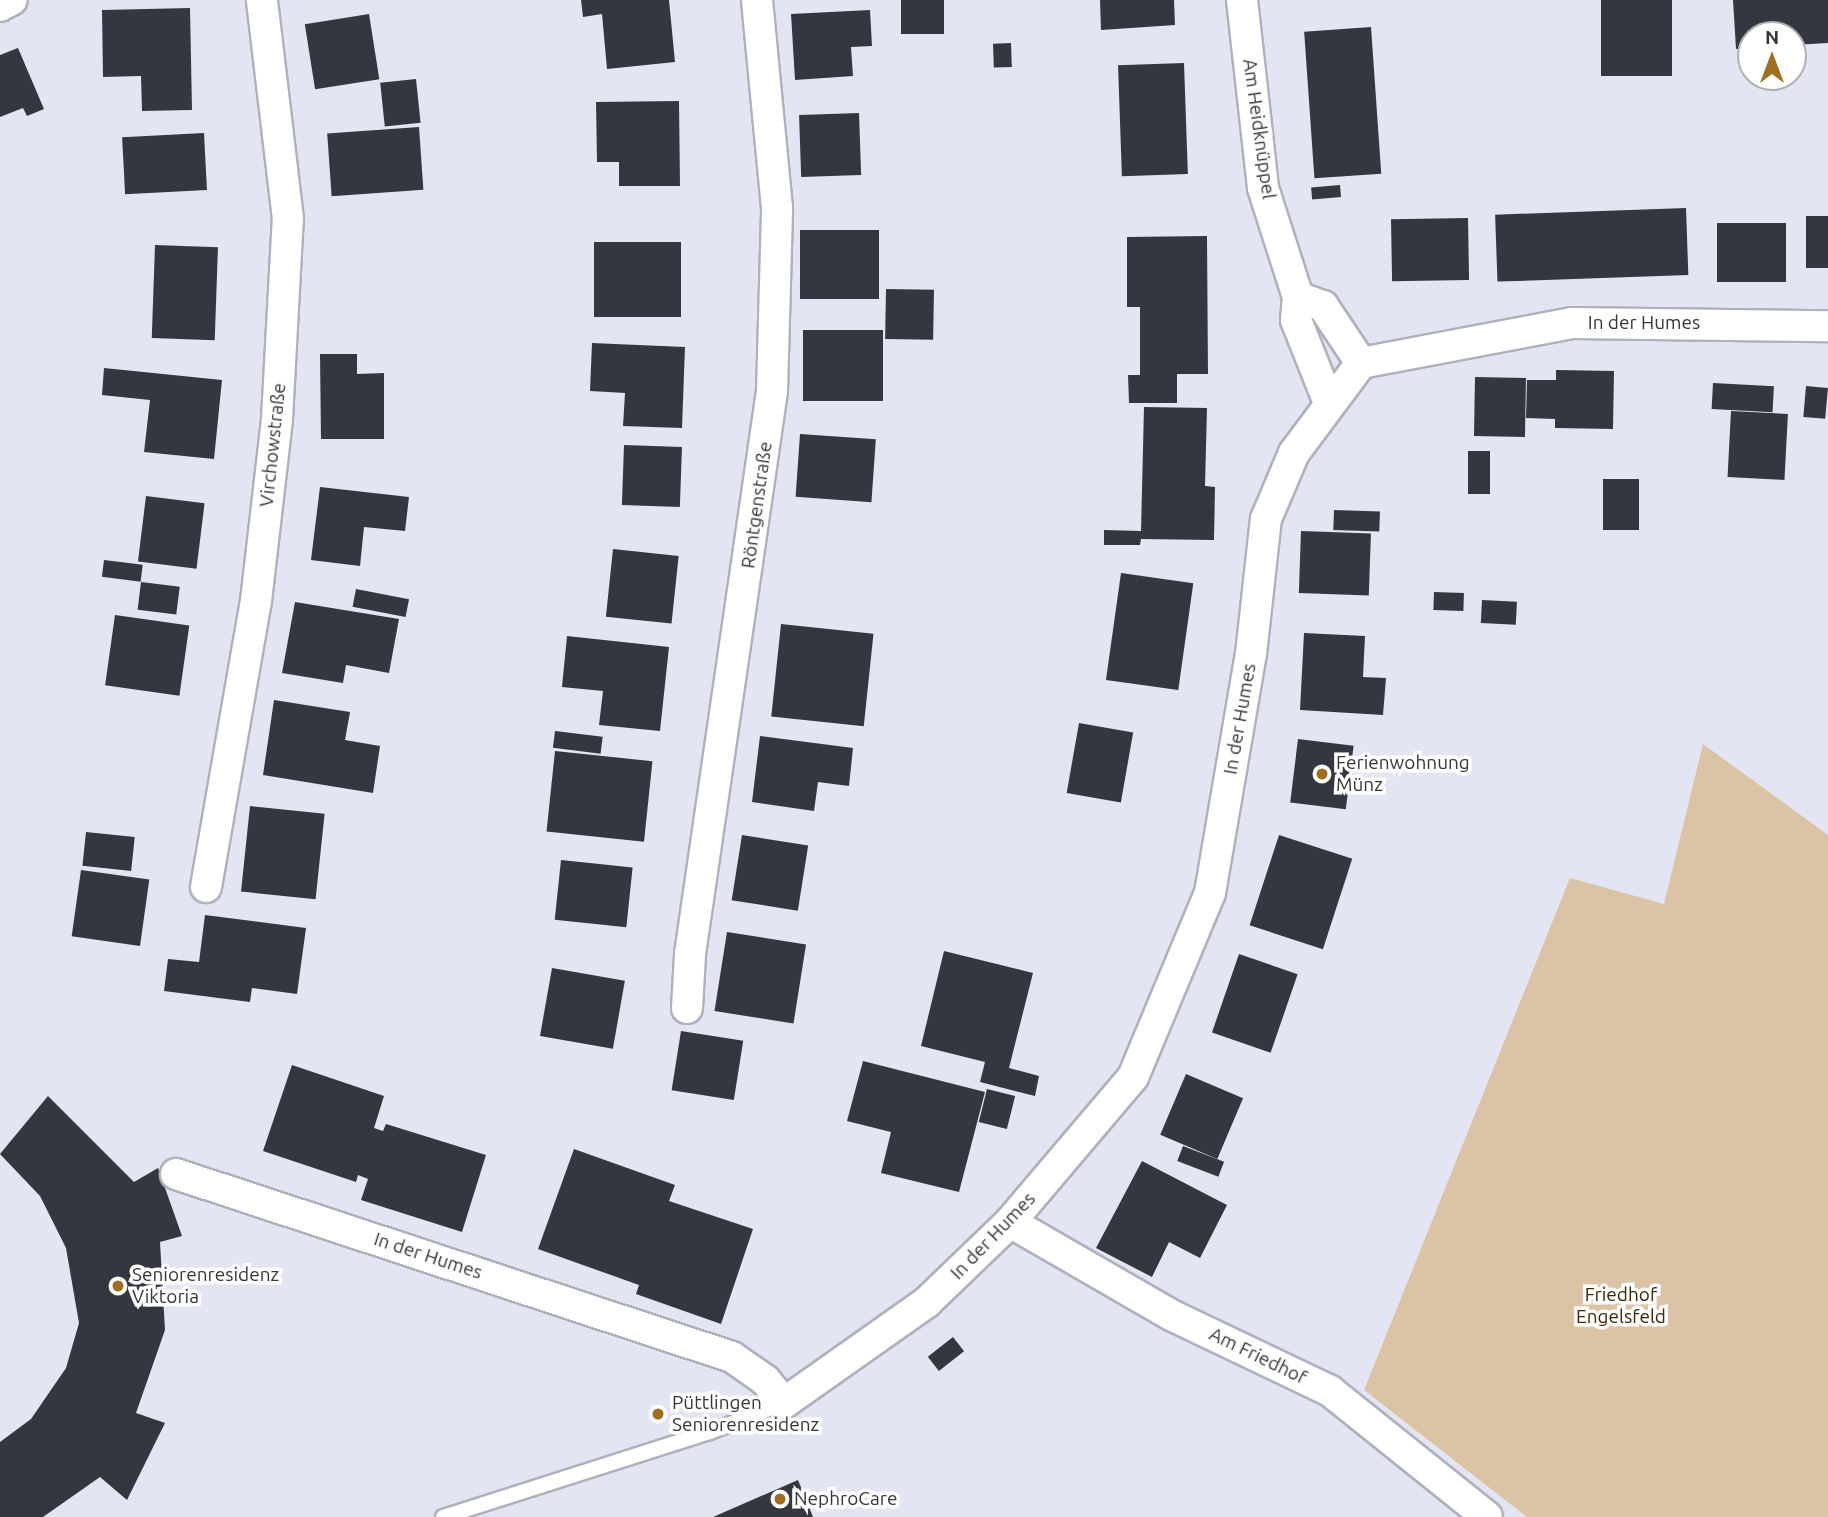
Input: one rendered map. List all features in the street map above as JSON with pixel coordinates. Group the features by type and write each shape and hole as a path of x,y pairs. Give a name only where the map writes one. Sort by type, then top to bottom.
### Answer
{"street":[{"path":"0,6 12,0"},
{"name":"Virchowstraße","path":"206,887 256,601 277,419 288,219 262,0"},
{"name":"Röntgenstraße","path":"687,1008 690,954 772,391 777,208 757,0"},
{"name":"Am Heidknüppel","path":"1242,0 1264,188 1298,297 1296,320 1329,404"},
{"path":"1298,297 1323,306 1361,363"},
{"name":"In der Humes","path":"176,1174 733,1357 765,1380 784,1403 927,1302 1010,1222 1133,1077 1209,893 1251,654 1266,519 1294,453 1361,363 1572,323 1828,326"},
{"name":"Am Friedhof","path":"1010,1222 1173,1316 1331,1391 1487,1517"}],"lane":[{"name":"In der Humes","path":"443,1517 710,1432 784,1403"}],"green space":[{"name":"Friedhof Engelsfeld","path":"1703,744 1828,835 1828,1517 1527,1517 1364,1390 1570,878 1664,904"}],"building":[{"path":"581,0 669,0 675,62 607,69 602,14 583,17"},
{"path":"901,0 944,0 944,34 901,34"},
{"path":"1100,0 1174,0 1175,25 1101,30"},
{"path":"1601,0 1672,0 1672,76 1601,76"},
{"path":"1733,0 1828,0 1828,43 1807,44 1807,21 1737,21 1736,49"},
{"path":"190,8 192,110 142,111 141,76 103,77 102,10"},
{"path":"870,10 872,46 851,47 853,76 795,80 791,14"},
{"path":"369,14 379,79 315,89 305,24"},
{"path":"1371,27 1381,174 1314,178 1304,32"},
{"path":"1011,43 1012,67 994,68 993,44"},
{"path":"18,48 44,109 27,116 23,108 0,117 0,55"},
{"path":"1184,63 1188,174 1122,176 1118,65"},
{"path":"416,79 421,123 385,127 380,83"},
{"path":"679,101 680,186 619,186 619,162 597,162 596,102"},
{"path":"859,113 861,175 801,177 799,115"},
{"path":"419,127 423,190 332,196 327,133"},
{"path":"204,133 207,190 125,194 122,137"},
{"path":"1340,185 1341,197 1312,199 1311,188"},
{"path":"1686,208 1688,275 1497,282 1495,215"},
{"path":"1806,216 1828,216 1828,268 1806,268"},
{"path":"1468,218 1469,280 1392,281 1391,219"},
{"path":"1717,223 1786,223 1786,282 1717,282"},
{"path":"800,230 879,230 879,299 800,299"},
{"path":"1207,236 1208,374 1177,374 1177,403 1129,403 1128,375 1140,375 1140,307 1127,307 1127,237"},
{"path":"594,242 681,242 681,317 594,317"},
{"path":"155,245 218,247 215,340 152,338"},
{"path":"886,289 934,290 933,340 885,339"},
{"path":"803,330 883,330 883,401 803,401"},
{"path":"592,343 685,347 682,428 623,426 625,393 590,391"},
{"path":"320,354 357,354 357,374 384,373 384,439 321,439"},
{"path":"104,368 222,380 214,459 144,452 150,400 102,395"},
{"path":"1556,370 1614,371 1613,429 1555,428 1555,419 1526,418 1527,380 1556,380"},
{"path":"1475,377 1526,378 1525,437 1474,436"},
{"path":"1713,383 1774,386 1773,412 1712,409"},
{"path":"1806,386 1828,388 1825,419 1803,417"},
{"path":"1144,407 1207,408 1205,486 1215,487 1214,540 1141,539 1140,545 1104,545 1104,530 1141,531"},
{"path":"1731,411 1788,414 1784,480 1728,477"},
{"path":"800,434 876,439 871,502 796,497"},
{"path":"624,445 682,447 680,507 622,505"},
{"path":"1468,451 1490,451 1490,494 1468,494"},
{"path":"1603,479 1639,479 1639,530 1603,530"},
{"path":"320,487 409,497 405,531 364,527 360,566 311,560"},
{"path":"146,496 205,503 197,569 138,562"},
{"path":"1334,510 1380,512 1379,532 1333,530"},
{"path":"1301,531 1371,533 1369,595 1299,593"},
{"path":"613,549 679,556 672,624 606,617"},
{"path":"104,560 143,565 141,582 102,577"},
{"path":"1121,573 1193,583 1178,690 1106,680"},
{"path":"141,582 180,587 176,615 138,610"},
{"path":"356,589 409,599 406,617 353,607"},
{"path":"1434,592 1464,593 1463,611 1433,610"},
{"path":"1482,600 1517,602 1516,625 1481,623"},
{"path":"295,602 399,619 389,673 346,665 343,683 282,673"},
{"path":"115,615 189,625 179,696 105,685"},
{"path":"781,624 873,634 864,726 771,716"},
{"path":"1304,633 1365,636 1363,677 1386,678 1383,715 1300,710"},
{"path":"567,636 669,647 660,731 599,725 603,691 562,687"},
{"path":"274,700 350,712 345,740 380,746 373,793 263,775"},
{"path":"1079,723 1133,733 1121,802 1067,793"},
{"path":"555,731 603,737 601,754 553,748"},
{"path":"760,736 853,748 849,786 818,782 814,811 752,802"},
{"name":"Ferienwohnung Münz","path":"1298,739 1354,746 1346,809 1290,803"},
{"path":"555,751 652,761 644,842 547,832"},
{"path":"250,806 325,814 316,899 241,892"},
{"path":"86,832 135,837 131,871 82,866"},
{"path":"742,835 808,845 798,911 732,900"},
{"path":"1279,835 1352,859 1323,949 1250,925"},
{"path":"561,860 633,868 626,927 555,920"},
{"path":"81,870 149,880 140,946 72,936"},
{"path":"205,915 306,928 297,994 252,988 250,1002 164,991 168,959 199,962"},
{"path":"727,932 806,945 794,1024 714,1011"},
{"path":"944,951 1033,973 1009,1068 1039,1076 1035,1096 980,1082 985,1062 921,1046"},
{"path":"1239,954 1298,974 1271,1053 1212,1032"},
{"path":"552,968 625,981 613,1049 540,1036"},
{"path":"681,1031 743,1041 734,1100 672,1090"},
{"path":"863,1061 985,1092 959,1192 881,1173 891,1132 847,1121"},
{"path":"292,1065 384,1096 374,1128 383,1131 386,1124 486,1155 462,1232 361,1200 368,1179 358,1175 356,1182 263,1151"},
{"path":"1186,1074 1243,1098 1217,1159 1160,1135"},
{"path":"987,1089 1015,1096 1007,1129 979,1122"},
{"name":"Seniorenresidenz Viktoria","path":"48,1096 134,1182 158,1168 182,1236 160,1242 165,1330 136,1413 165,1423 127,1500 100,1477 43,1517 0,1517 0,1442 31,1419 66,1368 79,1323 66,1248 40,1196 0,1154"},
{"path":"1183,1146 1224,1162 1218,1177 1177,1161"},
{"path":"574,1149 675,1185 669,1201 753,1229 721,1324 636,1294 639,1285 538,1249"},
{"path":"1142,1161 1227,1205 1200,1258 1169,1242 1152,1277 1096,1248"},
{"path":"953,1337 964,1351 939,1371 928,1357"},
{"name":"NephroCare","path":"798,1480 813,1517 713,1517"}],"place":[{"name":"Ferienwohnung Münz","path":"1322,774"},
{"name":"Seniorenresidenz Viktoria","path":"118,1286"},
{"name":"Püttlingen Seniorenresidenz","path":"658,1414"},
{"name":"NephroCare","path":"780,1499"}]}
